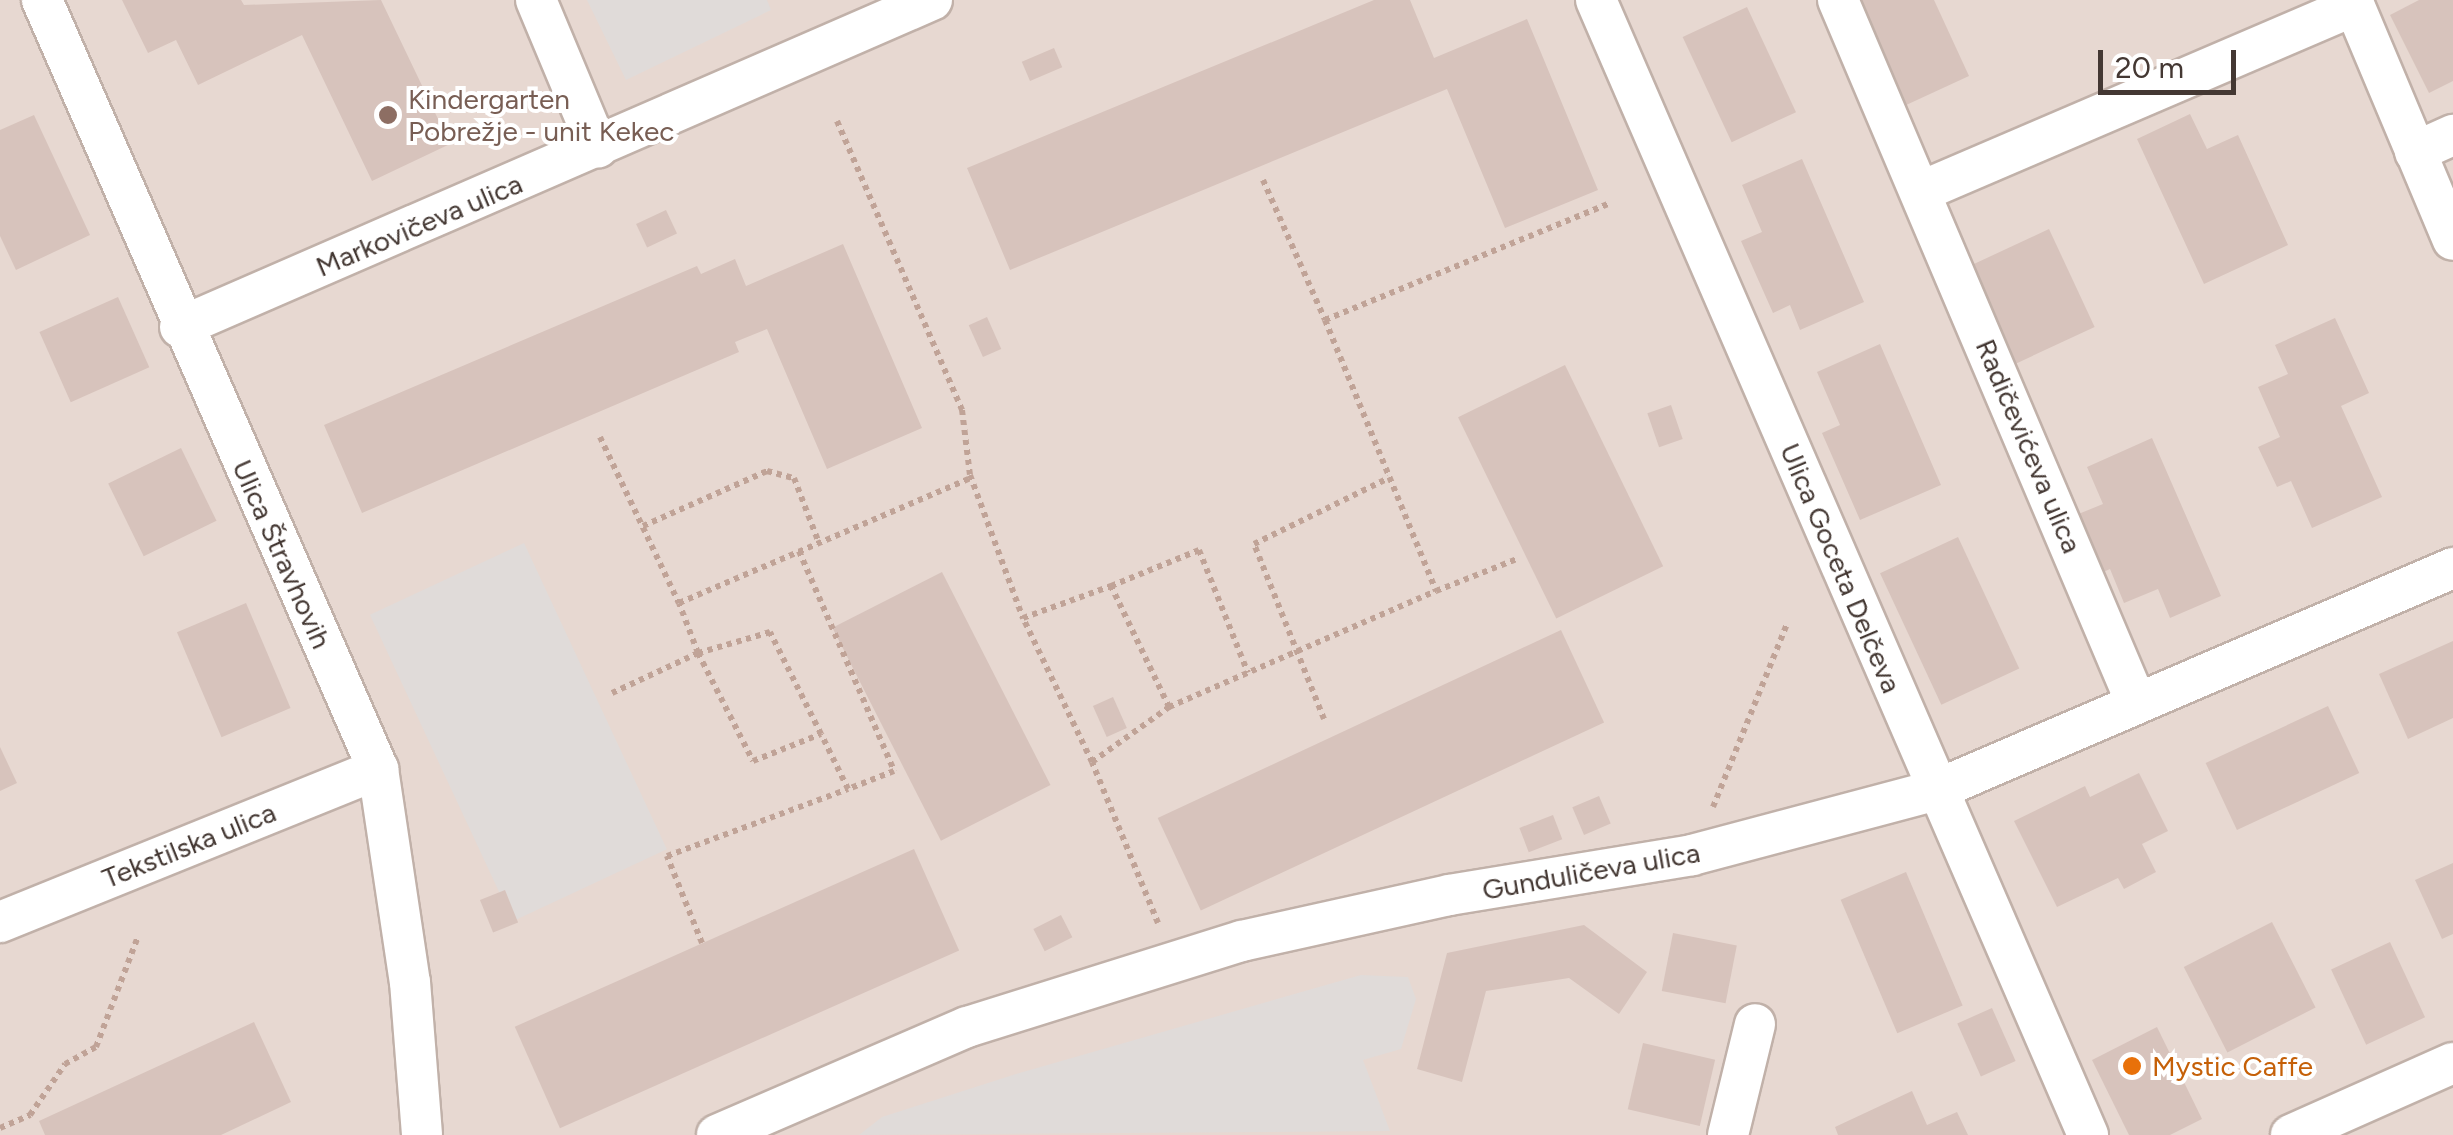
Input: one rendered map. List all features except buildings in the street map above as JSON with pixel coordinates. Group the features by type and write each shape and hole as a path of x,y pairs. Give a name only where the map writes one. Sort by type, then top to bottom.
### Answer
{"street":[{"name":"Ulica Štravhovih","path":"42,0 180,327 378,769 410,982 422,1135"},
{"path":"536,0 598,148"},
{"name":"Markovičeva ulica","path":"180,327 598,148 845,16 932,0"},
{"name":"Ulica Goceta Delčeva","path":"1596,0 2088,1135"},
{"name":"Radičevićeva ulica","path":"1838,0 1922,190 2136,702"},
{"path":"1922,190 2353,3 2453,240"},
{"path":"2416,152 2453,135"},
{"name":"Gunduličeva ulica","path":"716,1135 967,1027 1242,941 1449,896 1692,856 1936,790 2453,568"},
{"name":"Tekstilska ulica","path":"0,922 378,769"},
{"path":"1728,1135 1755,1024"},
{"path":"2291,1135 2453,1063"}],"path":[{"path":"837,121 962,410 971,478 1023,618 1092,762 1162,934"},
{"path":"1263,180 1436,591"},
{"path":"1325,320 1610,203"},
{"path":"600,437 679,602 698,652 753,761 821,734"},
{"path":"642,526 768,471 794,478 819,543"},
{"path":"679,602 971,478"},
{"path":"1324,719 1254,544 1390,478"},
{"path":"1023,618 1199,550 1248,673"},
{"path":"702,943 667,856 894,771 799,552"},
{"path":"1092,762 1169,707 1517,558"},
{"path":"1111,586 1169,707"},
{"path":"1708,818 1787,624"},
{"path":"612,693 698,652 770,632 848,789"},
{"path":"0,1128 30,1115 65,1064 96,1047 137,940"}],"shaded area":[{"path":"0,0 2453,0 2453,1135 0,1135"},
{"path":"587,0 767,0 771,10 626,80"},
{"path":"524,543 667,849 513,921 370,615"},
{"path":"1361,975 1408,977 1416,999 1401,1049 1363,1060 1390,1131 859,1135 882,1117 1016,1074"}],"place":[{"name":"Kindergarten Pobrežje - unit Kekec","path":"388,115"},
{"name":"Mystic Caffe","path":"2132,1066"}]}
